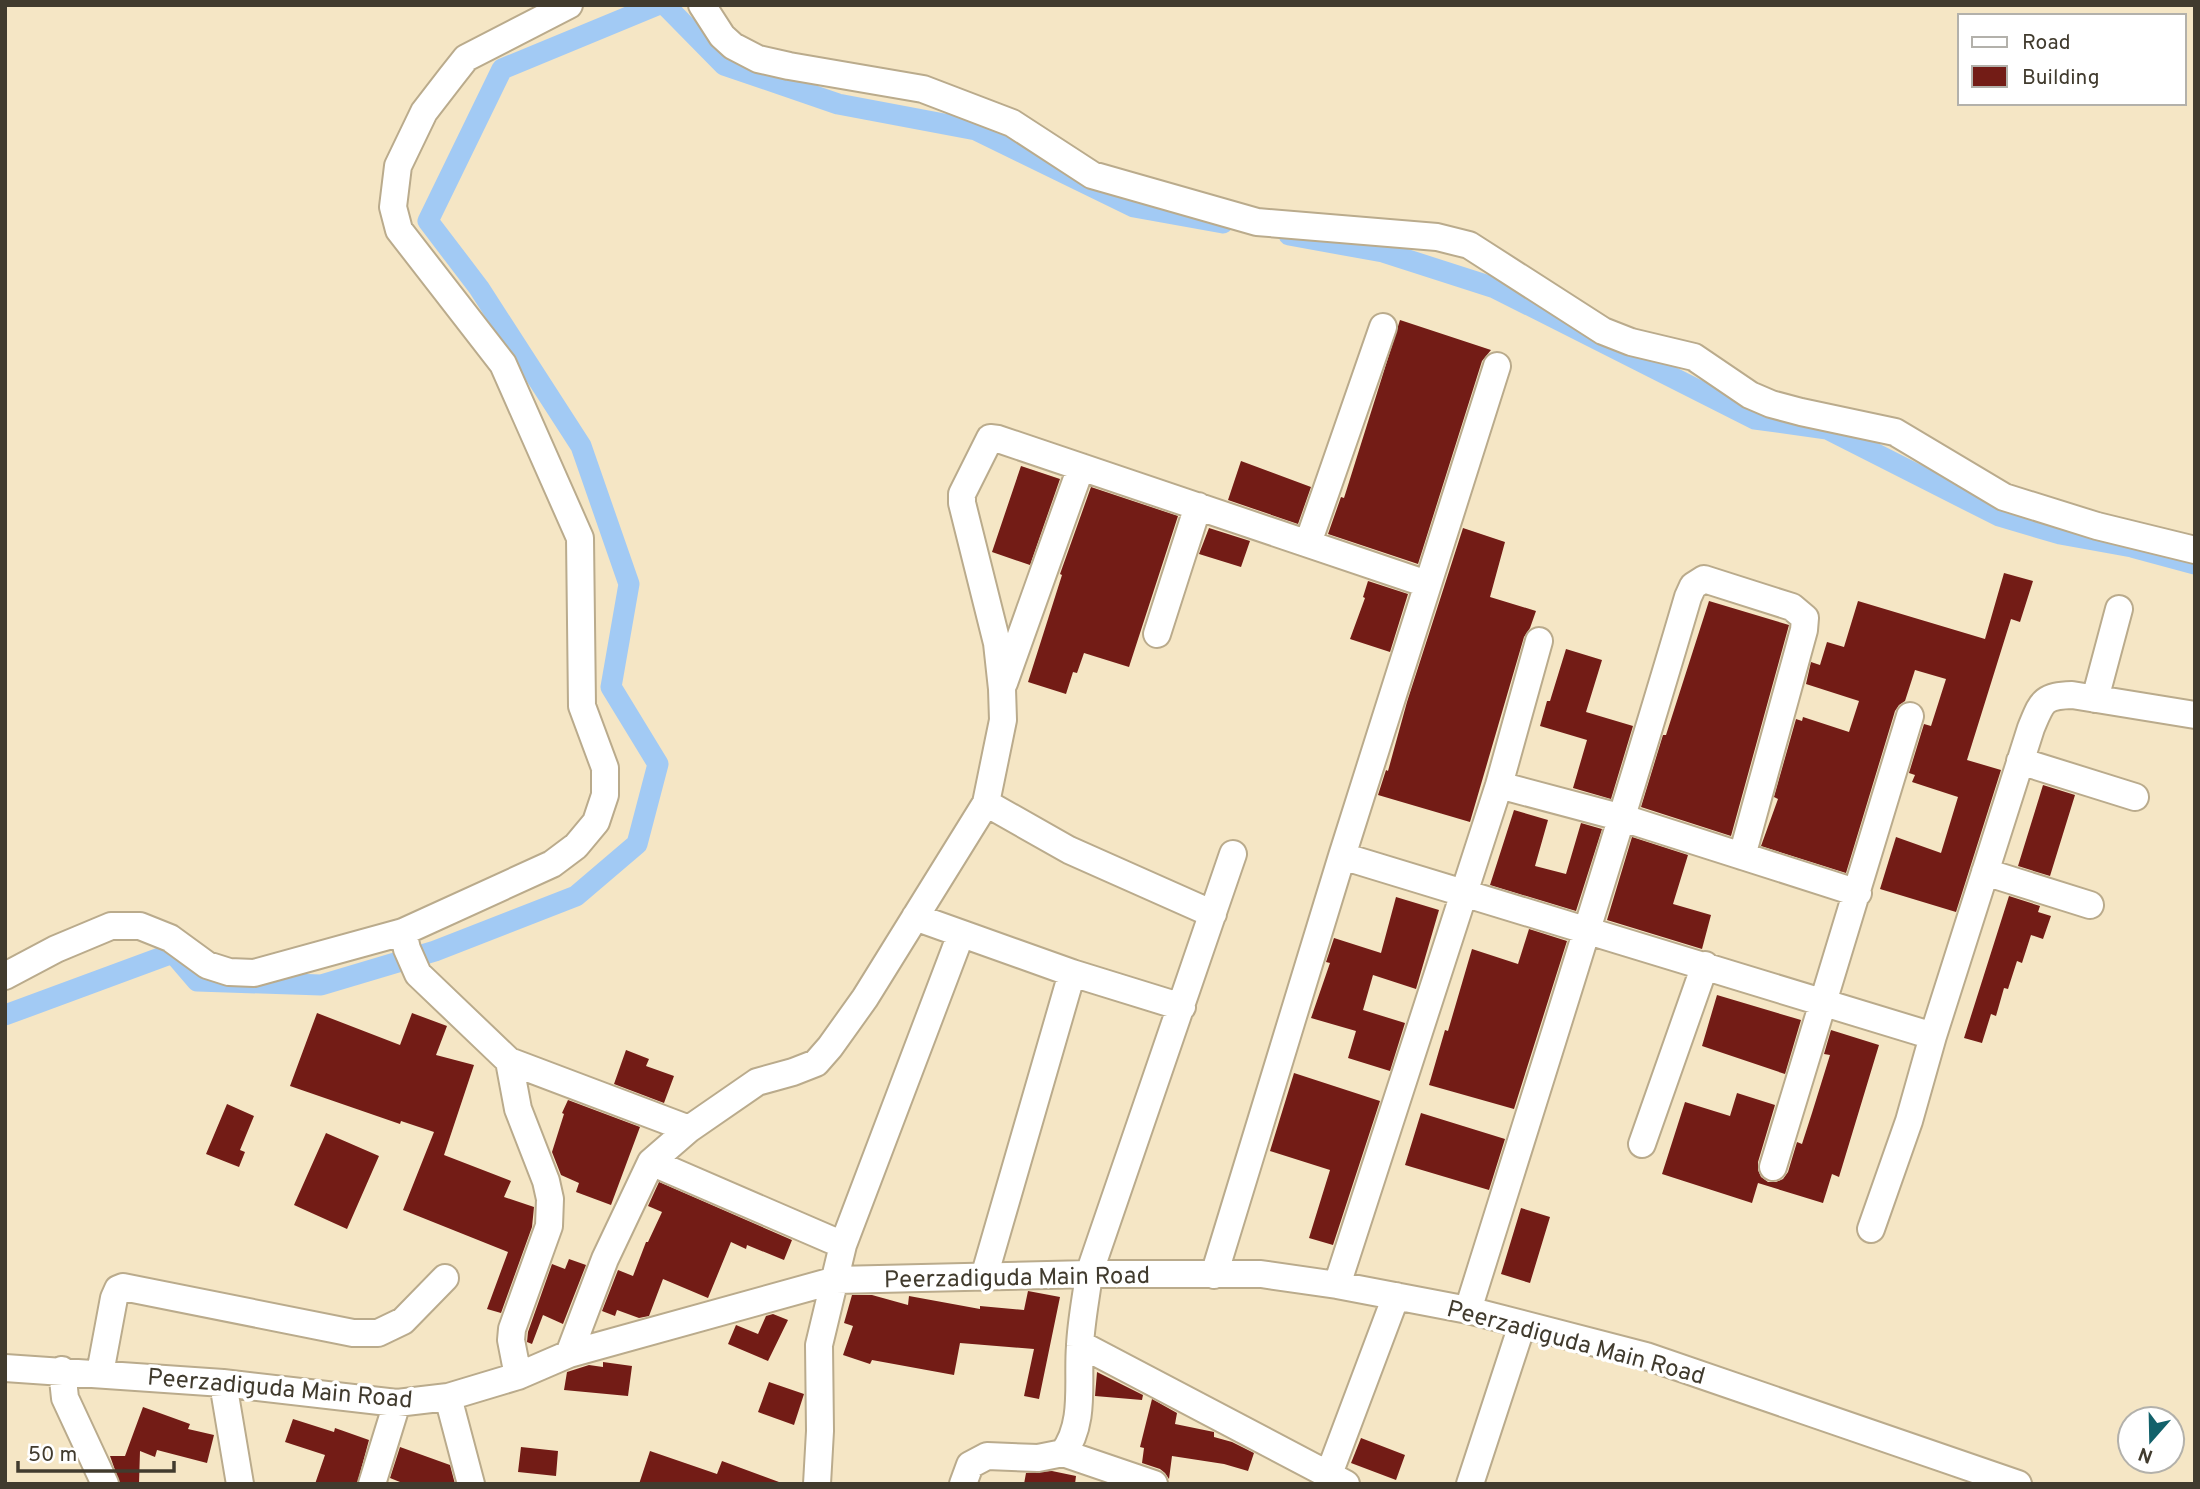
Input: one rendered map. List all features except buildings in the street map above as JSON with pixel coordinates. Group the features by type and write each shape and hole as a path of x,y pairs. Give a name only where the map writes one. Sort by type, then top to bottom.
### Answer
{"street":[{"path":"5,976 56,949 111,926 140,926 170,938 207,965 229,971 254,973 405,941 552,864 576,846 596,822 605,795 605,768 582,706 580,538 503,363 399,230 393,207 398,166 424,112 466,58 569,5"},
{"path":"702,5 733,46 758,59 923,89 1012,123 1092,175 1258,222 1437,237 1469,245 1603,331 1631,342 1694,357 1750,395 1771,404 1895,432 2004,497 2097,526 2195,550"},
{"path":"1308,543 1383,327"},
{"path":"1214,1275 1342,856 1497,366"},
{"path":"569,1354 606,1259 651,1162 689,1129 757,1082 816,1063 864,998 986,803 1003,720 1002,689 996,643 963,510 962,494 990,438 1427,584"},
{"path":"1002,689 1081,467"},
{"path":"1157,634 1198,506"},
{"path":"1468,1310 1623,818 1688,597 1693,586 1704,579 1792,607 1805,618 1804,630 1742,856"},
{"path":"2095,699 2119,609"},
{"path":"1337,1285 1499,785 1539,641"},
{"path":"1871,1229 1909,1121 1933,1036 2020,761 2042,704 2054,696 2072,695 2194,714"},
{"path":"1773,1167 1910,716"},
{"path":"2020,761 2135,797"},
{"path":"1499,785 1623,818 1857,892"},
{"path":"986,803 1069,850 1213,914"},
{"path":"1063,1453 1073,1441 1077,1423 1080,1344 1089,1274 1233,854"},
{"path":"1342,856 1933,1036"},
{"path":"1985,872 2091,905"},
{"path":"915,916 1072,973 1182,1007"},
{"path":"817,1484 820,1431 819,1345 843,1245 961,933"},
{"path":"405,941 418,974 509,1061 689,1129"},
{"path":"1642,1144 1705,965"},
{"path":"984,1277 1072,973"},
{"path":"509,1061 518,1110 546,1181 550,1199 549,1226 512,1329 511,1340 518,1376"},
{"path":"651,1162 843,1245"},
{"name":"Peerzadiguda Main Road","path":"5,1368 223,1383 397,1403 448,1397 518,1376 569,1354 836,1280 1089,1274 1261,1274 1337,1285 1468,1310 1646,1356 2018,1484"},
{"path":"100,1373 114,1298 118,1289 123,1287 353,1333 378,1333 403,1321 445,1278"},
{"path":"1080,1344 1337,1479 1396,1296"},
{"path":"1470,1484 1522,1325"},
{"path":"62,1370 65,1398 105,1484"},
{"path":"223,1383 240,1484"},
{"path":"448,1397 471,1484"},
{"path":"372,1484 397,1403"},
{"path":"963,1484 970,1465 987,1456 1038,1458 1063,1453 1154,1484"}],"waterway":[{"path":"5,1015 173,953 197,981 321,985 435,951 576,896 637,844 658,764 611,687 629,584 581,446 479,288 428,221 502,69 657,5"},
{"path":"665,5 724,65 838,104 976,130 1134,207 1223,223"},
{"path":"1289,235 1383,252 1495,288 1755,419 1827,429 1999,516 2060,534 2132,547 2195,564"}]}
